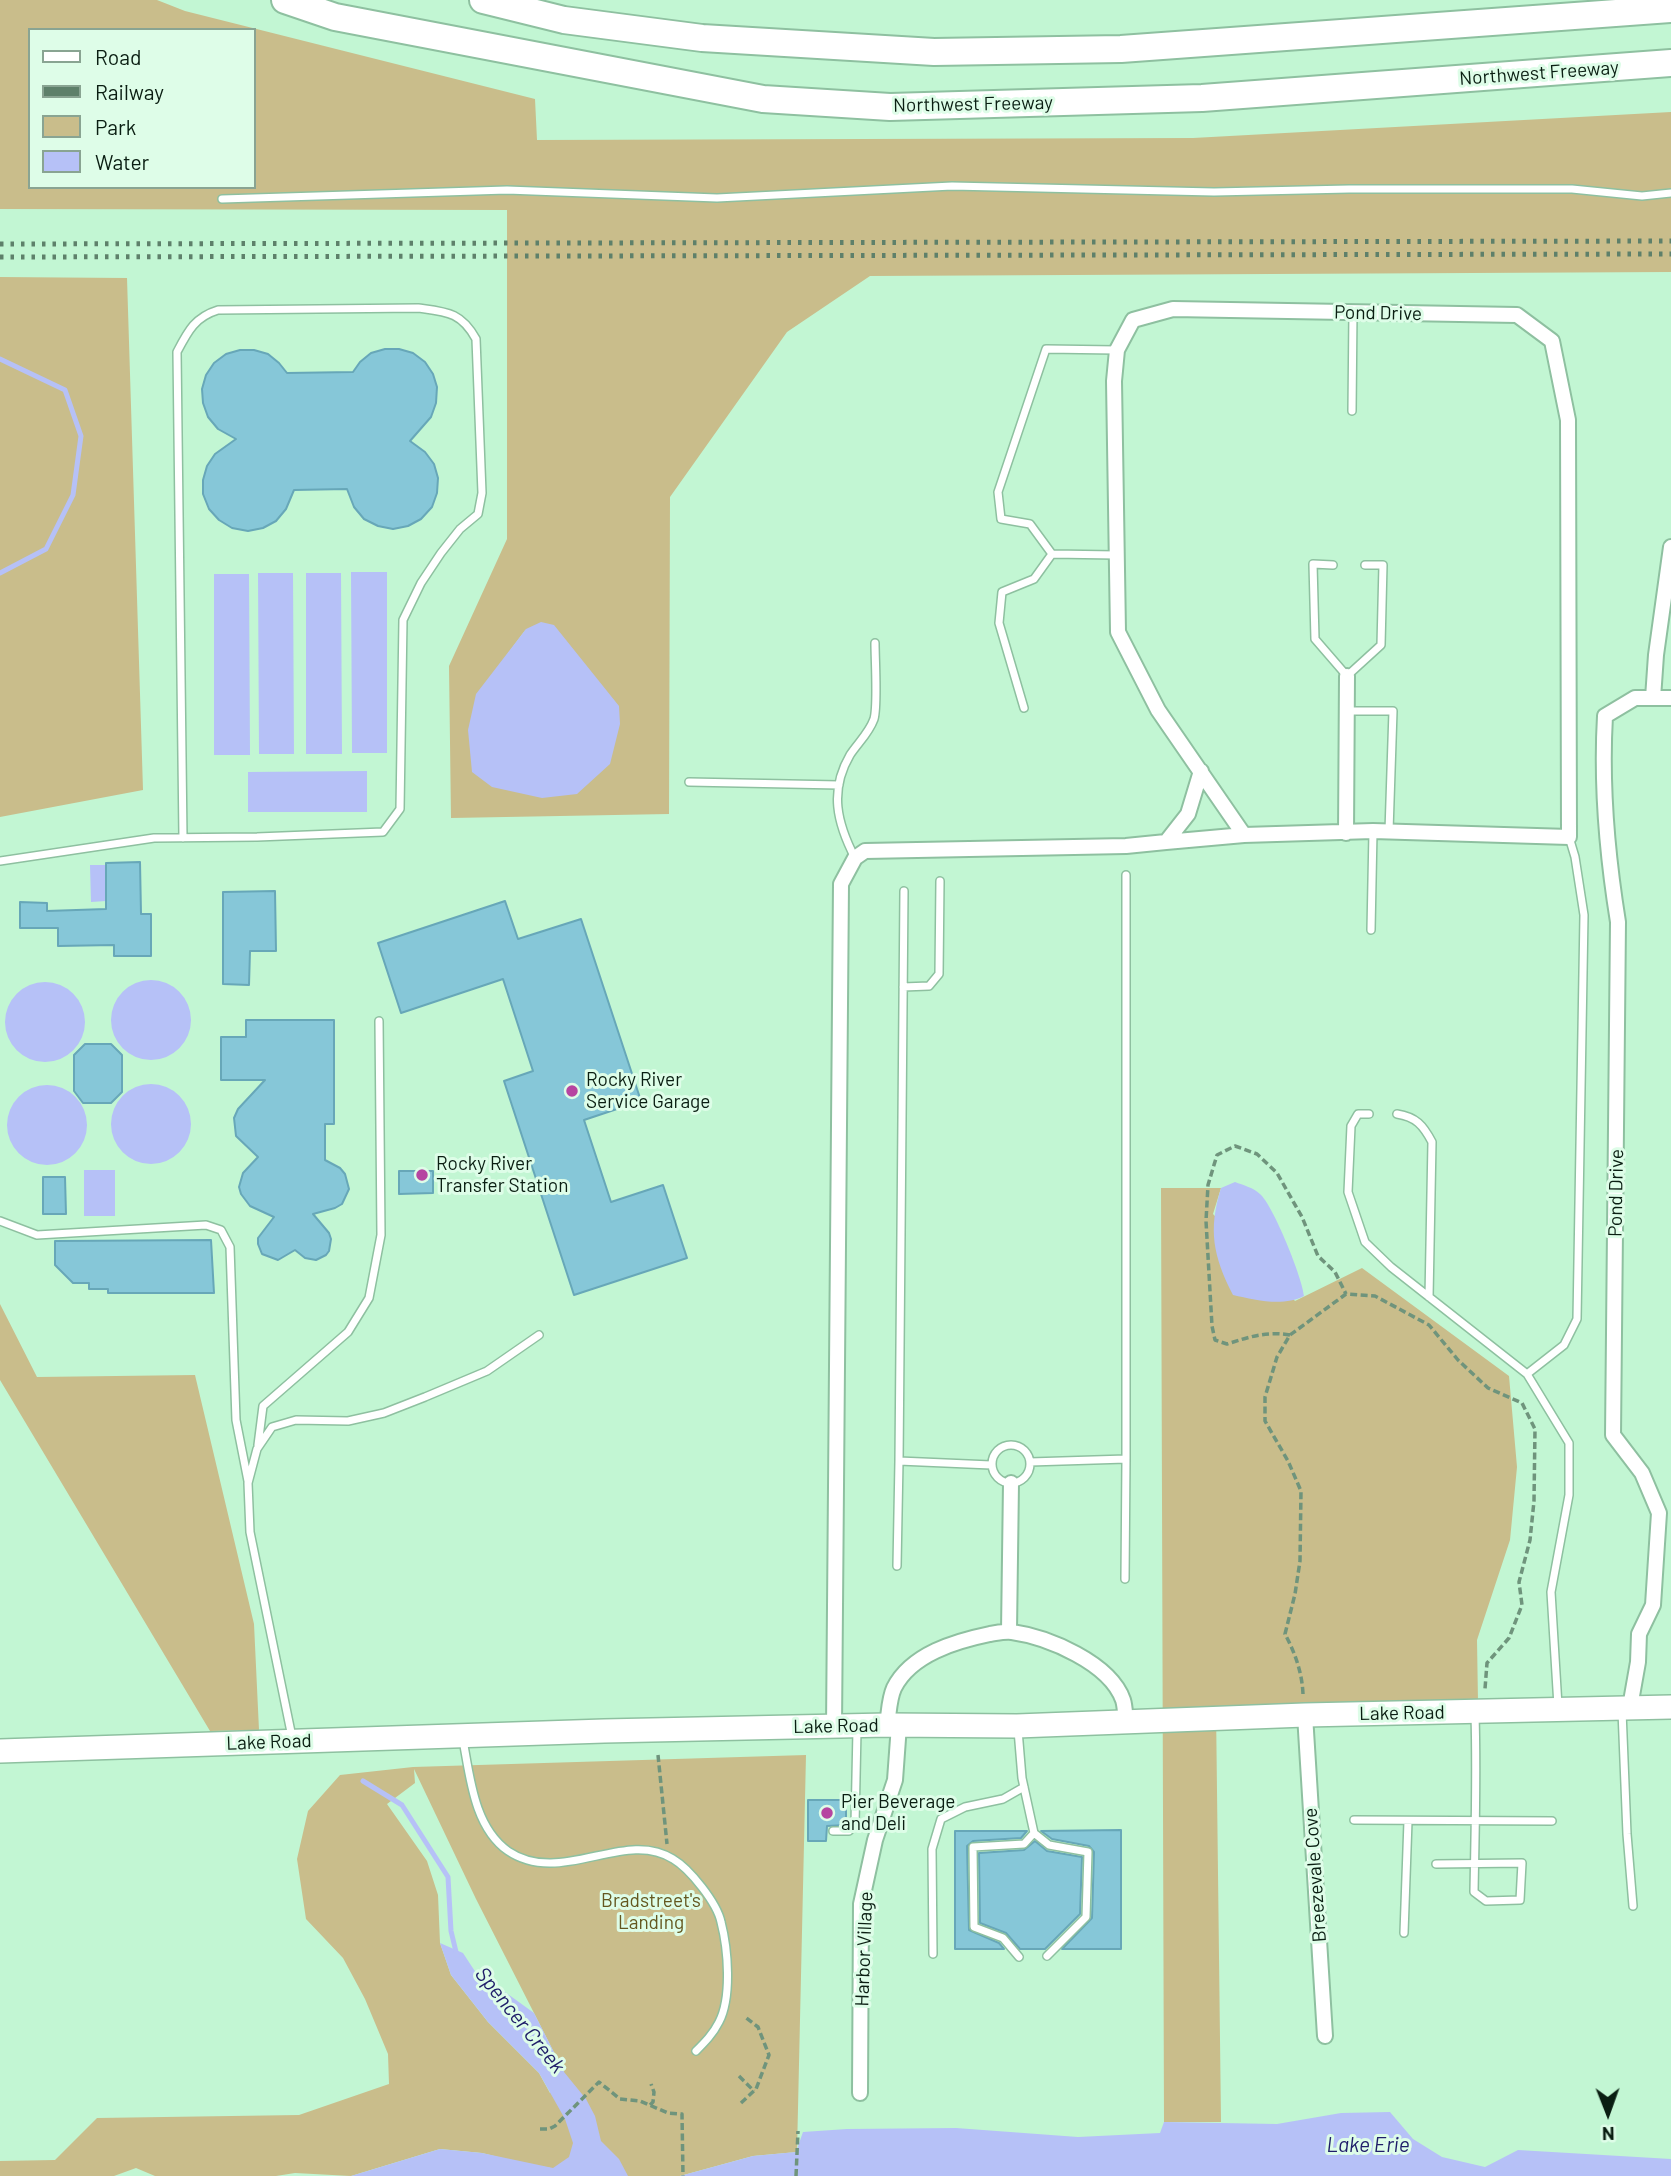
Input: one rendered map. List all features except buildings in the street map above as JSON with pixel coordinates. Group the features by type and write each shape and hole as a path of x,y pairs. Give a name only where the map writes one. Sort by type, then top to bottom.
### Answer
{"highway":[{"name":"Northwest Freeway","path":"285,0 335,16 763,99 890,107 1202,99 1671,63"},
{"path":"483,0 564,20 702,38 934,52 1121,49 1671,9"}],"main road":[{"name":"Lake Road","path":"0,1751 463,1735 893,1725 1017,1726 1126,1722 1304,1704 1475,1712 1671,1707"}],"street":[{"name":"Pond Drive","path":"1244,835 1158,710 1118,632 1114,380 1117,350 1133,320 1173,309 1517,315 1552,341 1568,420 1569,837"},
{"path":"1653,698 1656,655 1671,547"},
{"path":"1346,833 1347,676"},
{"name":"Pond Drive","path":"1626,1707 1637,1662 1639,1634 1653,1605 1659,1513 1642,1473 1613,1435 1618,922 1610,871 1603,746 1605,716 1635,698 1671,698"},
{"path":"1166,842 1188,814 1201,771"},
{"path":"846,1726 841,884 855,858 865,851 1126,846 1244,835 1373,831 1569,837"},
{"path":"1011,1483 1009,1631 1039,1638 1070,1651 1096,1667 1112,1682 1123,1700 1126,1722"},
{"name":"Harbor Village","path":"860,2093 862,1904 875,1840 895,1780 894,1689 904,1673 920,1660 946,1647 1009,1631"},
{"name":"Breezevale Cove","path":"1304,1704 1325,2036"}],"lane":[{"path":"222,199 507,190 717,198 952,186 1214,192 1572,189 1642,196 1671,194"},
{"path":"0,861 154,838 183,838 383,832 400,809 403,620 421,583 441,553 460,529 478,514 482,493 476,339 468,324 450,313 418,308 218,310 204,314 190,326 177,352 183,838"},
{"path":"1352,411 1353,313"},
{"path":"1052,554 1030,524 1001,519 998,492 1046,349 1117,350"},
{"path":"1052,554 1117,555"},
{"path":"1024,708 999,623 1002,592 1034,579 1052,554"},
{"path":"1333,565 1314,564 1315,639 1347,676 1381,645 1383,565 1365,565"},
{"path":"855,858 837,816 839,785 851,754 862,741 874,718 875,643"},
{"path":"1347,710 1394,711 1390,831"},
{"path":"689,782 839,785"},
{"path":"1371,930 1373,831"},
{"path":"1527,1374 1564,1345 1577,1319 1584,915 1575,857 1569,837"},
{"path":"1125,1579 1126,875"},
{"path":"903,987 929,986 939,974 940,881"},
{"path":"897,1566 904,891"},
{"path":"248,1483 257,1449 263,1406 348,1332 369,1298 381,1235 379,1021"},
{"path":"1369,1114 1358,1114 1351,1126 1348,1192 1365,1242 1429,1297 1527,1374 1569,1443 1569,1495 1551,1592 1558,1709"},
{"path":"1397,1114 1412,1116 1425,1128 1432,1142 1429,1297"},
{"path":"0,1221 37,1235 206,1225 221,1230 230,1247 236,1420 248,1483 250,1532 293,1741"},
{"path":"257,1449 272,1427 296,1420 348,1422 384,1413 487,1371 539,1335"},
{"path":"1009,1444 1027,1452 1030,1462 1026,1476 1011,1483 998,1478 991,1465 997,1450 1009,1444"},
{"path":"1030,1462 1126,1459"},
{"path":"899,1461 991,1465"},
{"path":"1626,1707 1627,1834 1633,1906"},
{"path":"1436,1864 1474,1862 1522,1863 1520,1900 1486,1901 1474,1892 1474,1862 1475,1820 1475,1712"},
{"path":"833,1831 849,1831 855,1824 846,1726"},
{"path":"1017,1726 1024,1787 1034,1833 1049,1845 1088,1852 1086,1917 1047,1956"},
{"path":"463,1735 471,1784 484,1824 505,1849 525,1861 549,1864 617,1852 656,1852 674,1859 703,1888 721,1920 727,1982 720,2020 710,2037 696,2051"},
{"path":"933,1955 932,1849 941,1819 965,1807 1003,1799 1024,1787"},
{"path":"1354,1820 1552,1821"},
{"path":"1405,1933 1408,1821"},
{"path":"1019,1957 1003,1938 974,1927 973,1847 1024,1844 1034,1833"}],"path":[{"path":"1290,1335 1272,1332 1250,1336 1227,1345 1215,1340 1206,1220 1208,1185 1217,1155 1235,1146 1257,1154 1278,1173 1302,1217 1318,1256 1335,1272 1346,1294"},
{"path":"1304,1704 1300,1669 1285,1634 1300,1561 1301,1491 1288,1461 1265,1422 1265,1397 1277,1357 1290,1335 1346,1294 1374,1296 1429,1325 1458,1360 1488,1388 1522,1404 1535,1429 1534,1501 1530,1540 1519,1582 1522,1605 1509,1638 1487,1663 1485,1689"},
{"path":"658,1755 667,1850"},
{"path":"741,2103 754,2091 765,2071 769,2055 758,2027 745,2017"},
{"path":"739,2076 754,2091"},
{"path":"540,2129 549,2129 599,2082 620,2099 640,2101 668,2113 682,2113 683,2176"},
{"path":"650,2105 654,2092 651,2084"},
{"path":"796,2176 798,2131"}],"green space":[{"path":"0,0 157,0 185,11 253,28 28,28 28,189 256,189 256,29 535,99 537,140 1193,138 1671,112 1671,272 870,276 787,332 670,497 669,814 451,818 449,666 507,539 507,210 0,209","holes":["526,629 468,730 507,655"]},
{"path":"0,277 127,278 143,790 0,817"},
{"path":"1161,1188 1221,1188 1213,1214 1295,1301 1362,1268 1509,1376 1517,1467 1510,1540 1477,1640 1478,1702 1216,1708 1221,2122 1164,2122"},
{"path":"0,1304 37,1377 195,1375 254,1624 259,1730 210,1731 0,1380"},
{"name":"Bradstreet's Landing","path":"806,1755 797,2152 753,2156 680,2176 594,2176 482,2153 440,2149 351,2176 295,2173 276,2176 155,2176 136,2168 114,2176 0,2176 0,2161 55,2160 97,2118 299,2115 389,2084 388,2054 365,1999 343,1958 306,1919 297,1859 308,1811 340,1775 413,1767","holes":["414,1769 476,1899 564,2072 550,2093 539,2073 488,2022 451,1975 440,1943 438,1895 427,1861 387,1804 415,1783"]}],"water":[{"path":"351,572 387,572 387,753 352,753"},
{"path":"258,573 293,573 294,754 259,754"},
{"path":"306,573 341,573 342,754 306,754"},
{"path":"214,574 249,574 250,755 214,755"},
{"path":"541,622 554,625 619,706 620,724 610,764 577,794 542,798 492,787 472,772 468,730 476,694 526,629"},
{"path":"367,771 367,812 248,812 248,772"},
{"path":"90,865 106,865 106,901 91,902"},
{"path":"151,980 166,983 179,992 188,1005 191,1020 188,1035 179,1048 166,1057 151,1060 136,1057 123,1048 114,1035 111,1020 114,1005 123,992 136,983"},
{"path":"45,982 60,985 73,994 82,1007 85,1022 82,1037 73,1050 60,1059 45,1062 30,1059 17,1050 8,1037 5,1022 8,1007 17,994 30,985"},
{"path":"151,1084 166,1087 179,1096 188,1109 191,1124 188,1139 179,1152 166,1161 151,1164 136,1161 123,1152 114,1139 111,1124 114,1109 123,1096 136,1087"},
{"path":"47,1085 62,1088 75,1097 84,1110 87,1125 84,1140 75,1153 62,1162 47,1165 32,1162 19,1153 10,1140 7,1125 10,1110 19,1097 32,1088"},
{"path":"84,1170 115,1170 115,1216 84,1216"},
{"path":"1235,1182 1255,1190 1266,1201 1299,1274 1304,1296 1278,1302 1233,1295 1217,1255 1214,1230 1221,1188"},
{"path":"440,1943 463,1953 482,1982 505,1992 534,2013 564,2072 586,2099 595,2116 601,2141 619,2159 628,2176 351,2176 440,2149 482,2153 553,2168 569,2157 573,2143 565,2119 539,2073 488,2022 451,1975"},
{"name":"Lake Erie","path":"1390,2112 1413,2139 1442,2157 1485,2167 1518,2150 1671,2159 1671,2176 680,2176 753,2156 796,2152 803,2132 956,2128 1078,2137 1160,2133 1164,2122 1277,2124 1341,2113"}],"waterway":[{"name":"Spencer Creek","path":"0,359 65,390 81,436 73,495 46,549 0,573"},
{"name":"Spencer Creek","path":"363,1781 402,1805 448,1877 451,1931 457,1956"}],"railway":[{"path":"0,244 1671,241"},
{"path":"0,257 1671,254"}],"place":[{"name":"Rocky River Service Garage","path":"572,1091"},
{"name":"Rocky River Transfer Station","path":"422,1175"},
{"name":"Pier Beverage and Deli","path":"827,1813"}]}
